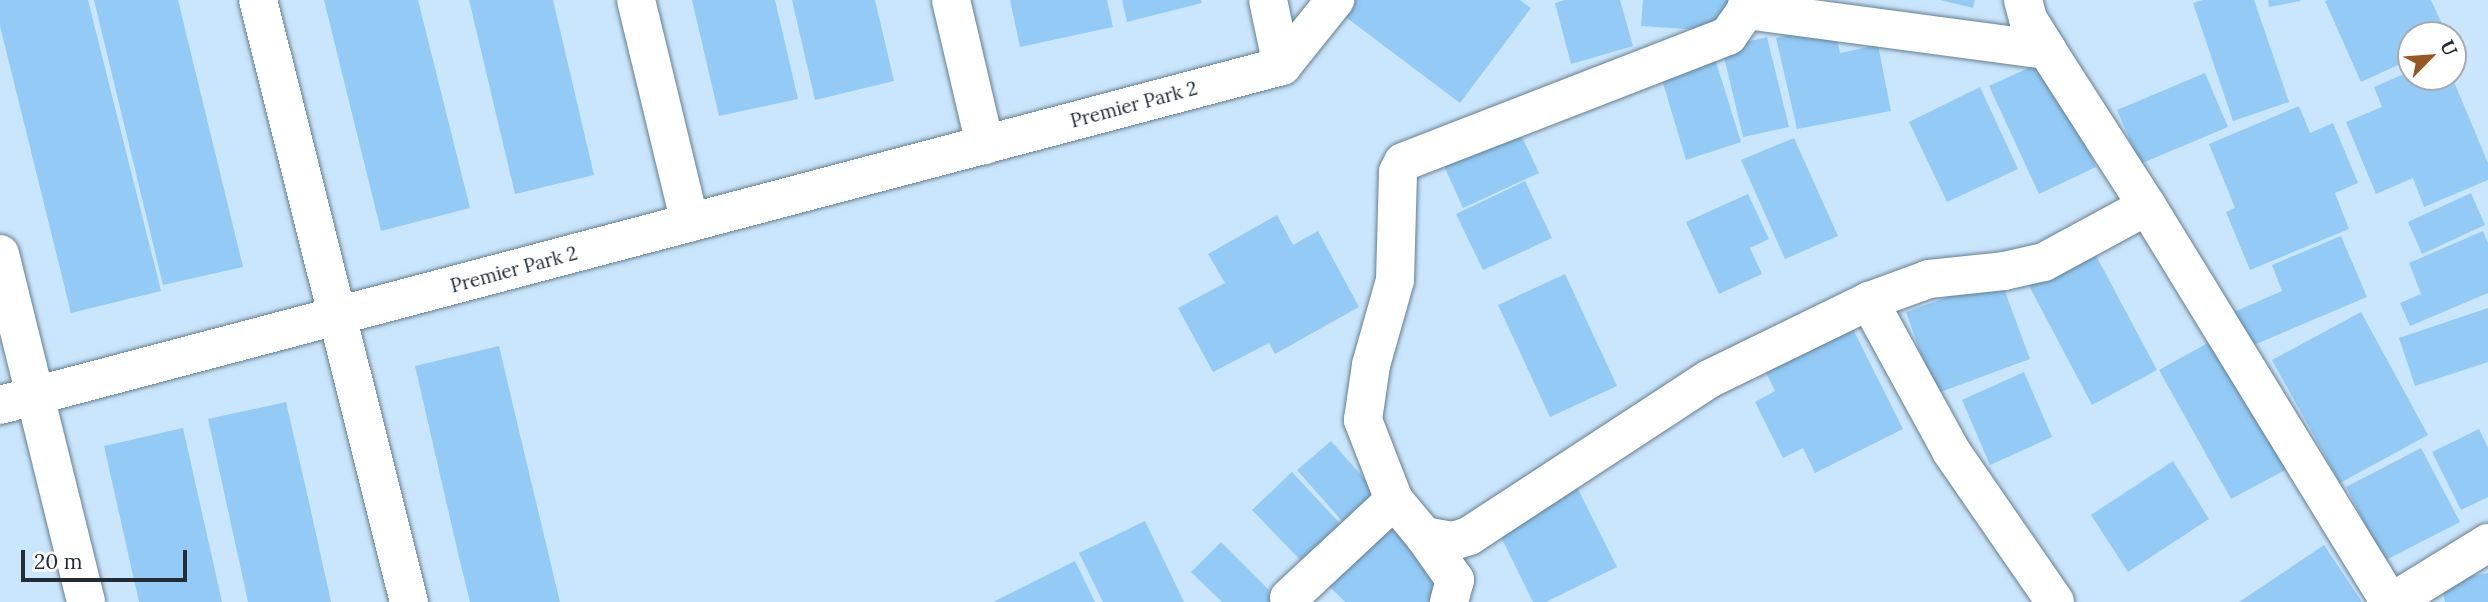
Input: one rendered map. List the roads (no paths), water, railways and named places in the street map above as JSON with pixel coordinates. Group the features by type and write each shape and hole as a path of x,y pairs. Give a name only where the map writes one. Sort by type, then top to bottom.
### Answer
{"street":[{"path":"258,0 409,602"},
{"path":"636,0 690,223"},
{"path":"951,0 985,145"},
{"path":"1268,0 1282,66"},
{"path":"1282,66 1335,0"},
{"path":"2022,0 2028,19 2047,50 2147,206 2391,602 2488,542"},
{"path":"1449,602 1455,580 1394,500 1363,420 1371,365 1395,279 1398,172 1403,162 1728,36 1747,5 2047,50"},
{"name":"Premier Park 2","path":"18,400 1282,66"},
{"path":"1424,536 1453,541 1469,536 1619,435 1709,379 1870,301 1929,279 2004,271 2044,262 2147,206"},
{"path":"0,254 18,400 86,602"},
{"path":"1870,301 1951,451 2049,593"},
{"path":"1289,598 1394,500"}]}
